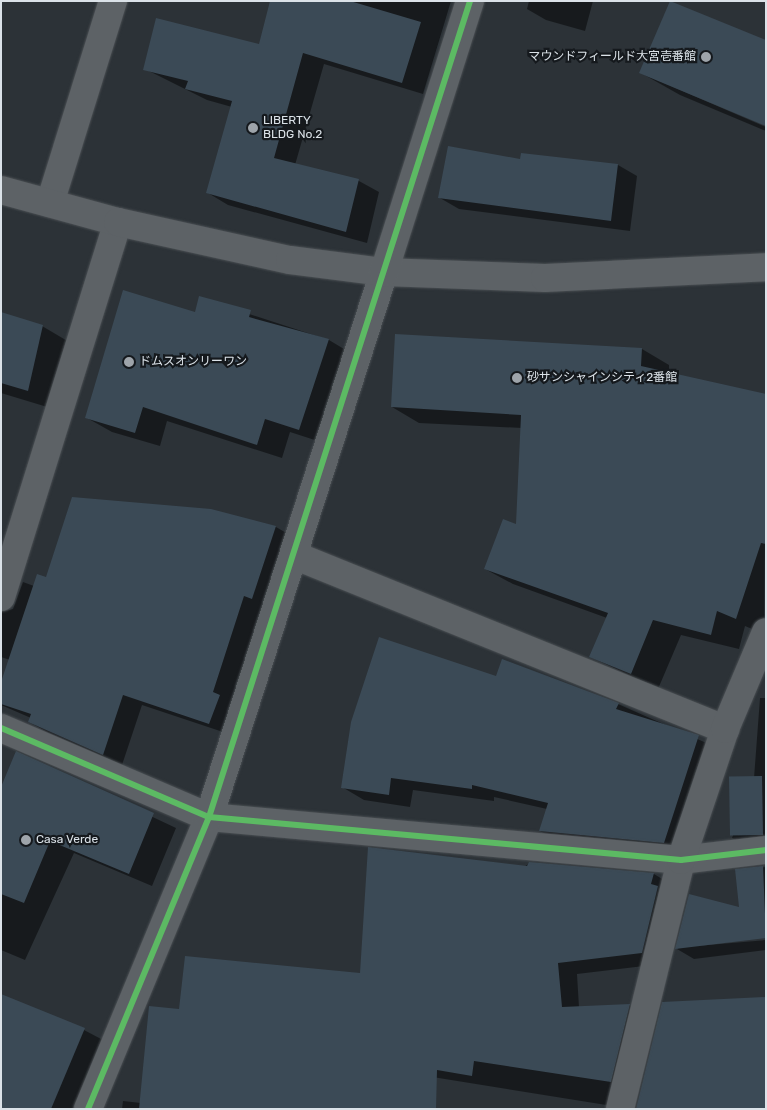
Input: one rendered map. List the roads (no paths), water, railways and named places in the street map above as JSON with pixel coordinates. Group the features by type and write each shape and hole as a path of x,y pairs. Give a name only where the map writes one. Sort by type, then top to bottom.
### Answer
{"street":[{"path":"50,203 113,1"},
{"path":"88,1109 209,817 296,556 470,1"},
{"path":"1,190 118,222 290,260 384,272 546,278 766,267"},
{"path":"1,597 118,222"},
{"path":"296,556 725,729"},
{"path":"620,1109 680,860 725,729 766,632"},
{"path":"1,728 209,817 680,860 766,850"}],"place":[{"name":"マウンドフィールド大宮壱番館","path":"706,57"},
{"name":"LIBERTY BLDG No.2","path":"253,128"},
{"name":"ドムスオンリーワン","path":"129,362"},
{"name":"砂サンシャインシティ2番館","path":"517,378"},
{"name":"Casa Verde","path":"26,840"}]}
